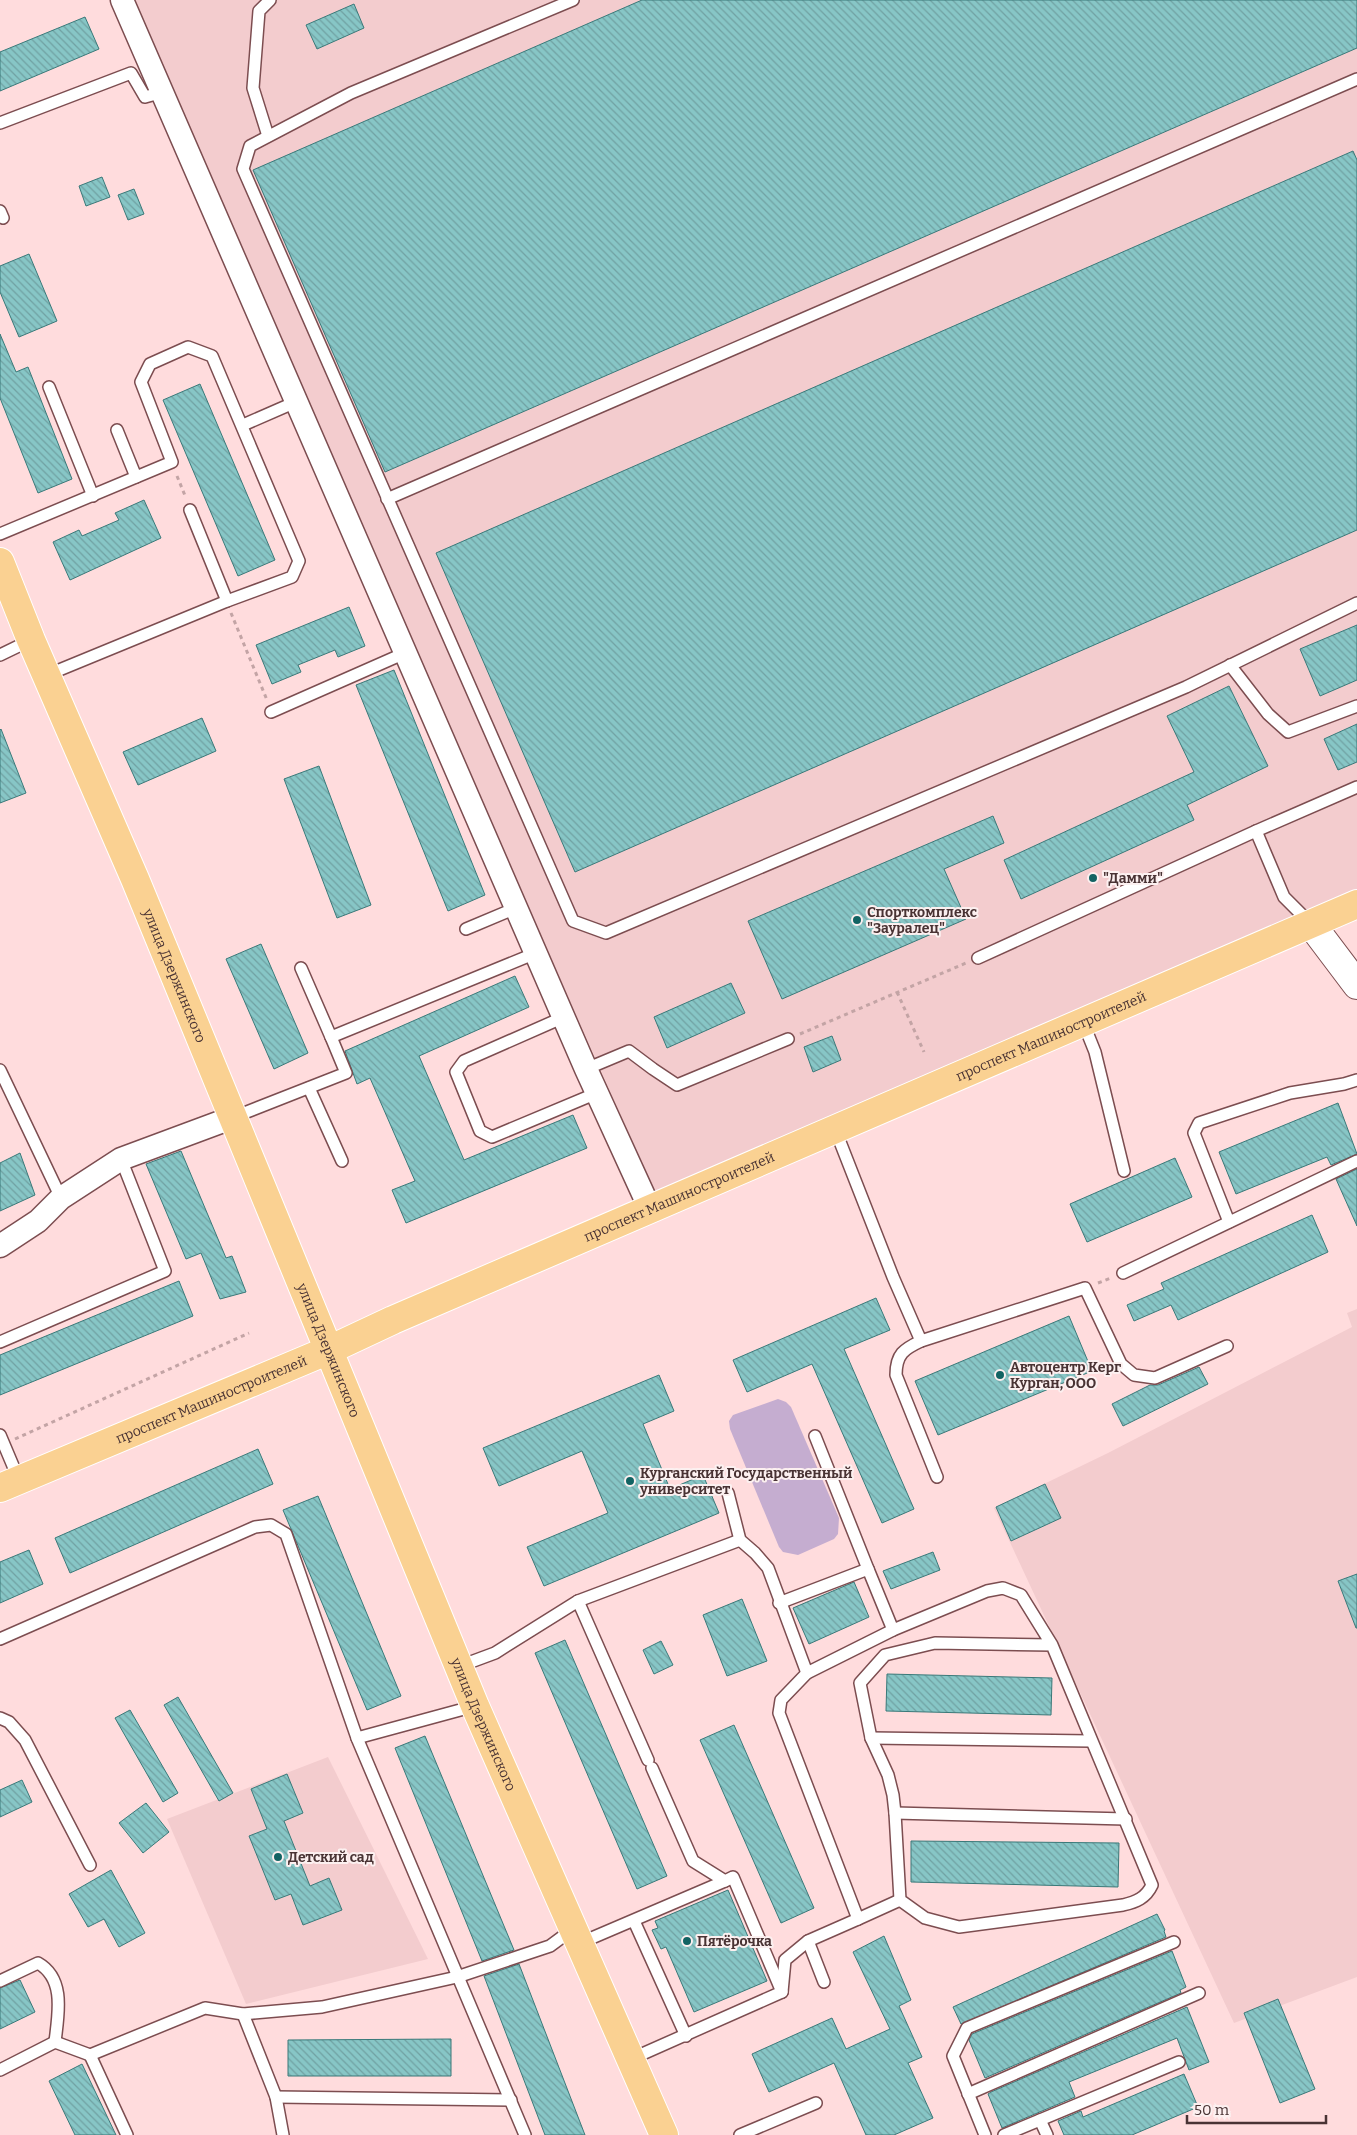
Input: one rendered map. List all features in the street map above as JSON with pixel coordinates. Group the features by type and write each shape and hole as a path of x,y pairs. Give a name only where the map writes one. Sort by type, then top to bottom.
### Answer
{"main road":[{"name":"улица Дзержинского","path":"0,562 31,640 136,879 475,1706 664,2135"},
{"name":"проспект Машиностроителей","path":"9,1484 329,1350 650,1208 1357,904"}],"street":[{"path":"122,0 586,1069 650,1208"},
{"path":"1311,924 1357,985"},
{"path":"0,1246 38,1221 61,1198 121,1159 234,1117"}],"lane":[{"path":"268,136 253,88 258,11 270,0"},
{"path":"573,0 351,93 250,146 242,169 573,921 606,932 1186,687 1357,602"},
{"path":"0,123 131,73 144,96 163,92"},
{"path":"388,499 1357,78"},
{"path":"0,534 172,462 141,382 150,364 188,347 212,356 299,561 292,577 226,601 47,675"},
{"path":"49,387 93,496"},
{"path":"242,425 298,402"},
{"path":"118,430 136,477"},
{"path":"190,510 226,601"},
{"path":"0,655 31,640"},
{"path":"271,712 405,654"},
{"path":"1230,665 1268,714 1288,732 1357,706"},
{"path":"978,958 1357,787"},
{"path":"1256,831 1284,897 1311,924"},
{"path":"466,929 516,908"},
{"path":"331,1037 536,953"},
{"path":"234,1117 346,1074 301,968"},
{"path":"564,1017 464,1061 456,1072 480,1132 492,1138 597,1093"},
{"path":"1083,1022 1094,1052 1124,1171"},
{"path":"586,1069 629,1050 653,1070 678,1085 788,1038"},
{"path":"0,1070 61,1198"},
{"path":"1229,1222 1194,1133 1199,1123 1290,1093 1357,1080"},
{"path":"309,1088 342,1160"},
{"path":"836,1129 893,1277 921,1341"},
{"path":"0,1342 165,1271 121,1159"},
{"path":"1123,1273 1357,1161"},
{"path":"937,1477 896,1375 896,1362 905,1348 921,1341 1085,1288 1121,1364 1134,1375 1154,1378 1227,1346"},
{"path":"816,1436 893,1630"},
{"path":"2,1440 9,1484"},
{"path":"728,1493 740,1540 756,1553 768,1568 779,1603 807,1673"},
{"path":"0,1639 255,1527 271,1525 286,1534 357,1738 526,2135"},
{"path":"460,1666 495,1653 578,1601 740,1540"},
{"path":"779,1603 868,1569"},
{"path":"858,1919 779,1713 781,1700 807,1673 893,1630 987,1591 1003,1588 1021,1595 1052,1645 1091,1741 1126,1818 1152,1885 1148,1894 1132,1903 958,1927 925,1918 900,1900"},
{"path":"578,1601 693,1861 725,1881"},
{"path":"900,1900 895,1813 888,1775 872,1738 860,1683 884,1656 935,1643 1052,1645"},
{"path":"357,1738 475,1706"},
{"path":"0,1718 9,1722 25,1740 90,1865"},
{"path":"872,1738 1091,1741"},
{"path":"895,1813 1126,1818"},
{"path":"0,2070 55,2042 90,2055 205,2008 243,2014 322,2007 457,1976 576,1936 634,1921 733,1877 782,1992"},
{"path":"782,1992 785,1960 808,1941 900,1900"},
{"path":"634,1921 686,2036"},
{"path":"808,1941 824,1982"},
{"path":"985,2135 953,2056 967,2028 1174,1942"},
{"path":"0,1981 38,1963 47,1968 53,1978 59,2004 55,2042"},
{"path":"631,2058 686,2036 782,1992"},
{"path":"968,2094 1199,1993"},
{"path":"243,2014 276,2097 283,2135"},
{"path":"90,2055 127,2135"},
{"path":"1004,2135 1179,2062"},
{"path":"276,2097 511,2100"},
{"path":"740,2135 816,2103"},
{"path":"1040,2120 1046,2135"}],"path":[{"path":"172,462 190,510"},
{"path":"226,601 271,712"},
{"path":"788,1038 978,958"},
{"path":"897,992 924,1052"},
{"path":"1085,1288 1123,1273"},
{"path":"2,1440 249,1333"}],"shaded area":[{"path":"126,0 1357,0 1357,895 657,1197"},
{"path":"1357,1309 1357,1977 1234,2023 994,1508 1108,1453 1352,1327 1347,1313"},
{"path":"778,1399 786,1402 791,1407 839,1518 838,1534 834,1539 798,1555 783,1552 779,1547 730,1429 729,1421 733,1415"},
{"path":"328,1757 428,1959 246,2004 167,1819"}],"building":[{"path":"642,0 1357,0 1357,48 385,472 253,170"},
{"path":"354,4 364,28 317,49 306,25"},
{"path":"85,17 99,49 0,91 0,52"},
{"path":"1353,151 1357,160 1357,530 575,872 436,553"},
{"path":"102,177 110,197 86,206 79,186"},
{"path":"134,189 144,214 128,220 118,195"},
{"path":"29,254 57,321 19,337 0,292 0,266"},
{"path":"0,334 16,372 28,367 72,479 38,493 0,398"},
{"path":"200,384 275,560 238,576 163,400"},
{"path":"144,500 161,538 70,580 53,542 79,530 82,536 119,520 115,513"},
{"path":"349,607 365,646 338,657 335,650 298,665 301,672 272,684 256,645"},
{"path":"1357,625 1357,680 1320,696 1300,649"},
{"path":"394,670 485,895 448,911 356,685"},
{"path":"1229,686 1268,766 1187,805 1194,820 1021,899 1004,860 1194,772 1167,716"},
{"path":"202,718 216,751 138,785 123,752"},
{"path":"1357,724 1357,762 1338,770 1324,739"},
{"path":"0,730 26,793 0,803"},
{"path":"319,766 371,905 337,918 284,779"},
{"name":"Спорткомплекс \"Зауралец\"","path":"993,816 1004,843 944,869 966,919 782,999 748,921"},
{"path":"261,944 308,1053 274,1069 226,959"},
{"path":"515,976 529,1007 419,1056 464,1160 573,1115 587,1148 406,1223 392,1190 415,1181 370,1078 357,1084 345,1051"},
{"path":"731,983 745,1013 667,1048 654,1017"},
{"path":"832,1036 841,1060 813,1072 804,1047"},
{"path":"1338,1103 1357,1154 1331,1165 1327,1157 1236,1194 1219,1152"},
{"path":"181,1151 226,1258 232,1256 246,1292 220,1299 201,1253 186,1259 146,1164"},
{"path":"20,1153 35,1195 0,1211 0,1163"},
{"path":"1175,1158 1192,1197 1087,1242 1070,1204"},
{"path":"1357,1169 1357,1226 1336,1179"},
{"path":"1312,1215 1328,1252 1178,1320 1171,1305 1134,1321 1127,1305 1164,1289 1161,1283"},
{"path":"179,1281 193,1316 0,1395 0,1355"},
{"path":"876,1298 890,1330 844,1349 914,1509 882,1523 812,1364 747,1392 733,1360"},
{"path":"1069,1316 1092,1371 938,1435 915,1381"},
{"path":"1199,1367 1208,1384 1123,1426 1112,1404 1150,1385 1158,1385"},
{"name":"Курганский Государственный университет","path":"659,1375 674,1411 643,1424 670,1489 703,1475 719,1513 544,1586 527,1547 608,1513 582,1451 499,1486 483,1448"},
{"path":"258,1449 273,1484 70,1573 55,1538"},
{"path":"1045,1484 1061,1518 1011,1541 996,1507"},
{"path":"318,1496 401,1696 367,1710 283,1510"},
{"path":"29,1550 43,1584 0,1603 0,1562"},
{"path":"933,1552 940,1570 891,1589 883,1571"},
{"path":"1357,1574 1357,1628 1356,1628 1338,1581"},
{"path":"854,1582 869,1617 809,1644 793,1608"},
{"path":"742,1599 767,1661 727,1676 703,1615"},
{"path":"565,1640 667,1876 637,1889 535,1653"},
{"path":"661,1641 673,1665 654,1674 643,1650"},
{"path":"887,1674 1052,1678 1051,1715 886,1711"},
{"path":"178,1697 233,1793 219,1801 164,1705"},
{"path":"130,1710 178,1793 163,1802 115,1718"},
{"path":"734,1725 814,1908 781,1923 700,1740"},
{"path":"425,1736 514,1950 482,1961 395,1748"},
{"name":"Детский сад","path":"287,1774 303,1813 284,1821 310,1886 329,1878 342,1910 303,1925 291,1894 275,1900 249,1836 267,1829 251,1789"},
{"path":"22,1780 32,1802 0,1817 0,1790"},
{"path":"146,1803 169,1832 143,1853 119,1823"},
{"path":"911,1841 1119,1843 1118,1887 911,1882"},
{"path":"111,1870 145,1933 119,1947 104,1919 88,1927 69,1894"},
{"path":"728,1890 767,1981 694,2012 666,1947 661,1949 652,1930 658,1928 655,1921"},
{"path":"1157,1914 1165,1930 1166,1937 961,2024 953,2007"},
{"path":"884,1936 911,2000 899,2006 922,2057 908,2063 933,2118 894,2135 866,2135 834,2063 769,2092 752,2054 832,2018 846,2049 890,2029 853,1952"},
{"path":"1172,1951 1186,1987 1180,1990 1181,1993 985,2078 969,2040 972,2034"},
{"path":"519,1964 585,2135 545,2135 484,1976"},
{"path":"20,1980 35,2012 0,2029 0,1988"},
{"path":"1278,1999 1315,2089 1280,2103 1244,2013"},
{"path":"1187,2007 1209,2062 1189,2070 1177,2038 1069,2082 1075,2097 1002,2128 988,2094 991,2092"},
{"path":"451,2039 451,2076 288,2076 288,2040"},
{"path":"82,2064 116,2135 75,2135 49,2081"},
{"path":"1184,2074 1198,2107 1132,2135 1064,2135 1058,2121 1081,2111 1083,2117"}],"place":[{"name":"\"Дамми\"","path":"1093,878"},
{"name":"Спорткомплекс \"Зауралец\"","path":"857,920"},
{"name":"Автоцентр Керг Курган, ООО","path":"1000,1375"},
{"name":"Курганский Государственный университет","path":"630,1481"},
{"name":"Детский сад","path":"278,1857"},
{"name":"Пятёрочка","path":"687,1941"}]}
